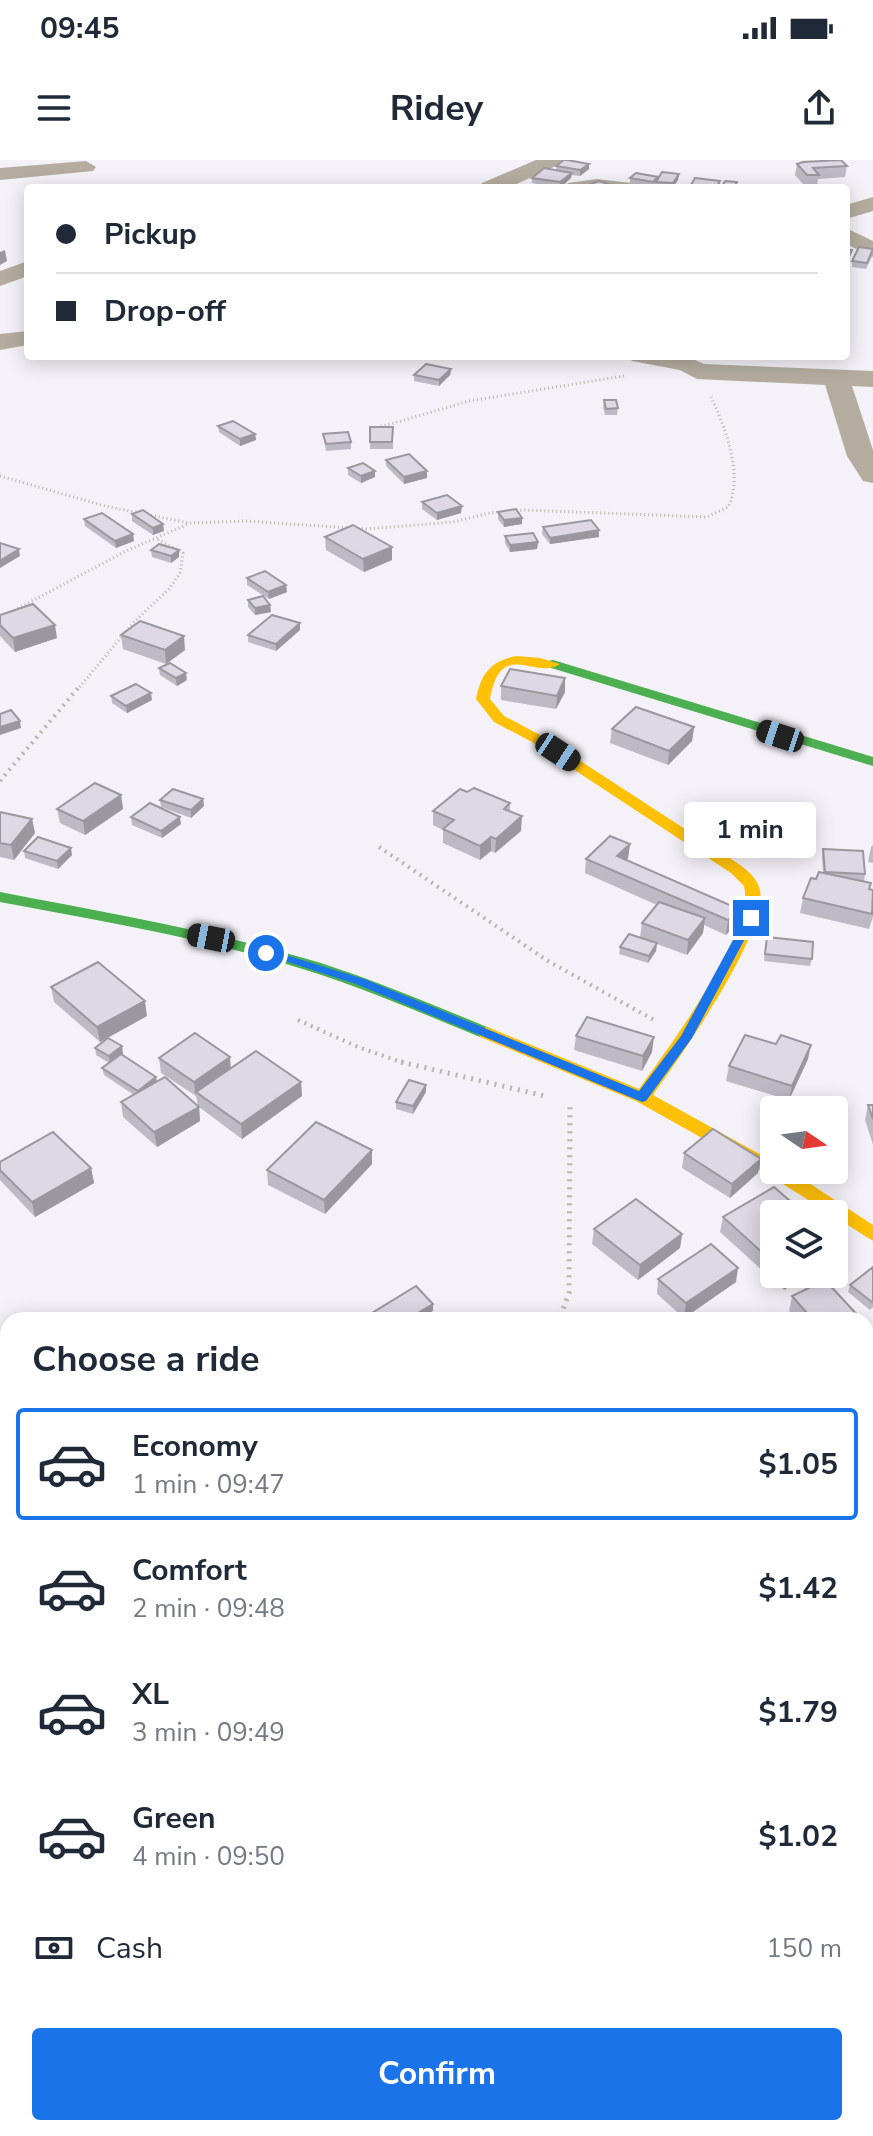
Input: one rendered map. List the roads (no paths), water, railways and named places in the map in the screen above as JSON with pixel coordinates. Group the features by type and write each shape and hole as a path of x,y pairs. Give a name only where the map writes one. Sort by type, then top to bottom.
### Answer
{"street":[{"path":"499,184 553,160"},
{"path":"0,174 82,163 95,184"},
{"path":"850,192 873,188"},
{"path":"850,211 873,204"},
{"path":"850,237 873,250"},
{"path":"0,279 24,270"},
{"path":"0,342 24,339"},
{"path":"660,360 693,367 873,379"},
{"path":"836,378 861,456 873,475"},
{"path":"642,1097 686,1038 751,918 753,891 745,877 723,860 550,747 499,719 483,699 486,679 500,665 515,660 531,660 575,670 873,762"},
{"path":"0,897 211,938 360,981 642,1097 781,1174 873,1234"}]}
